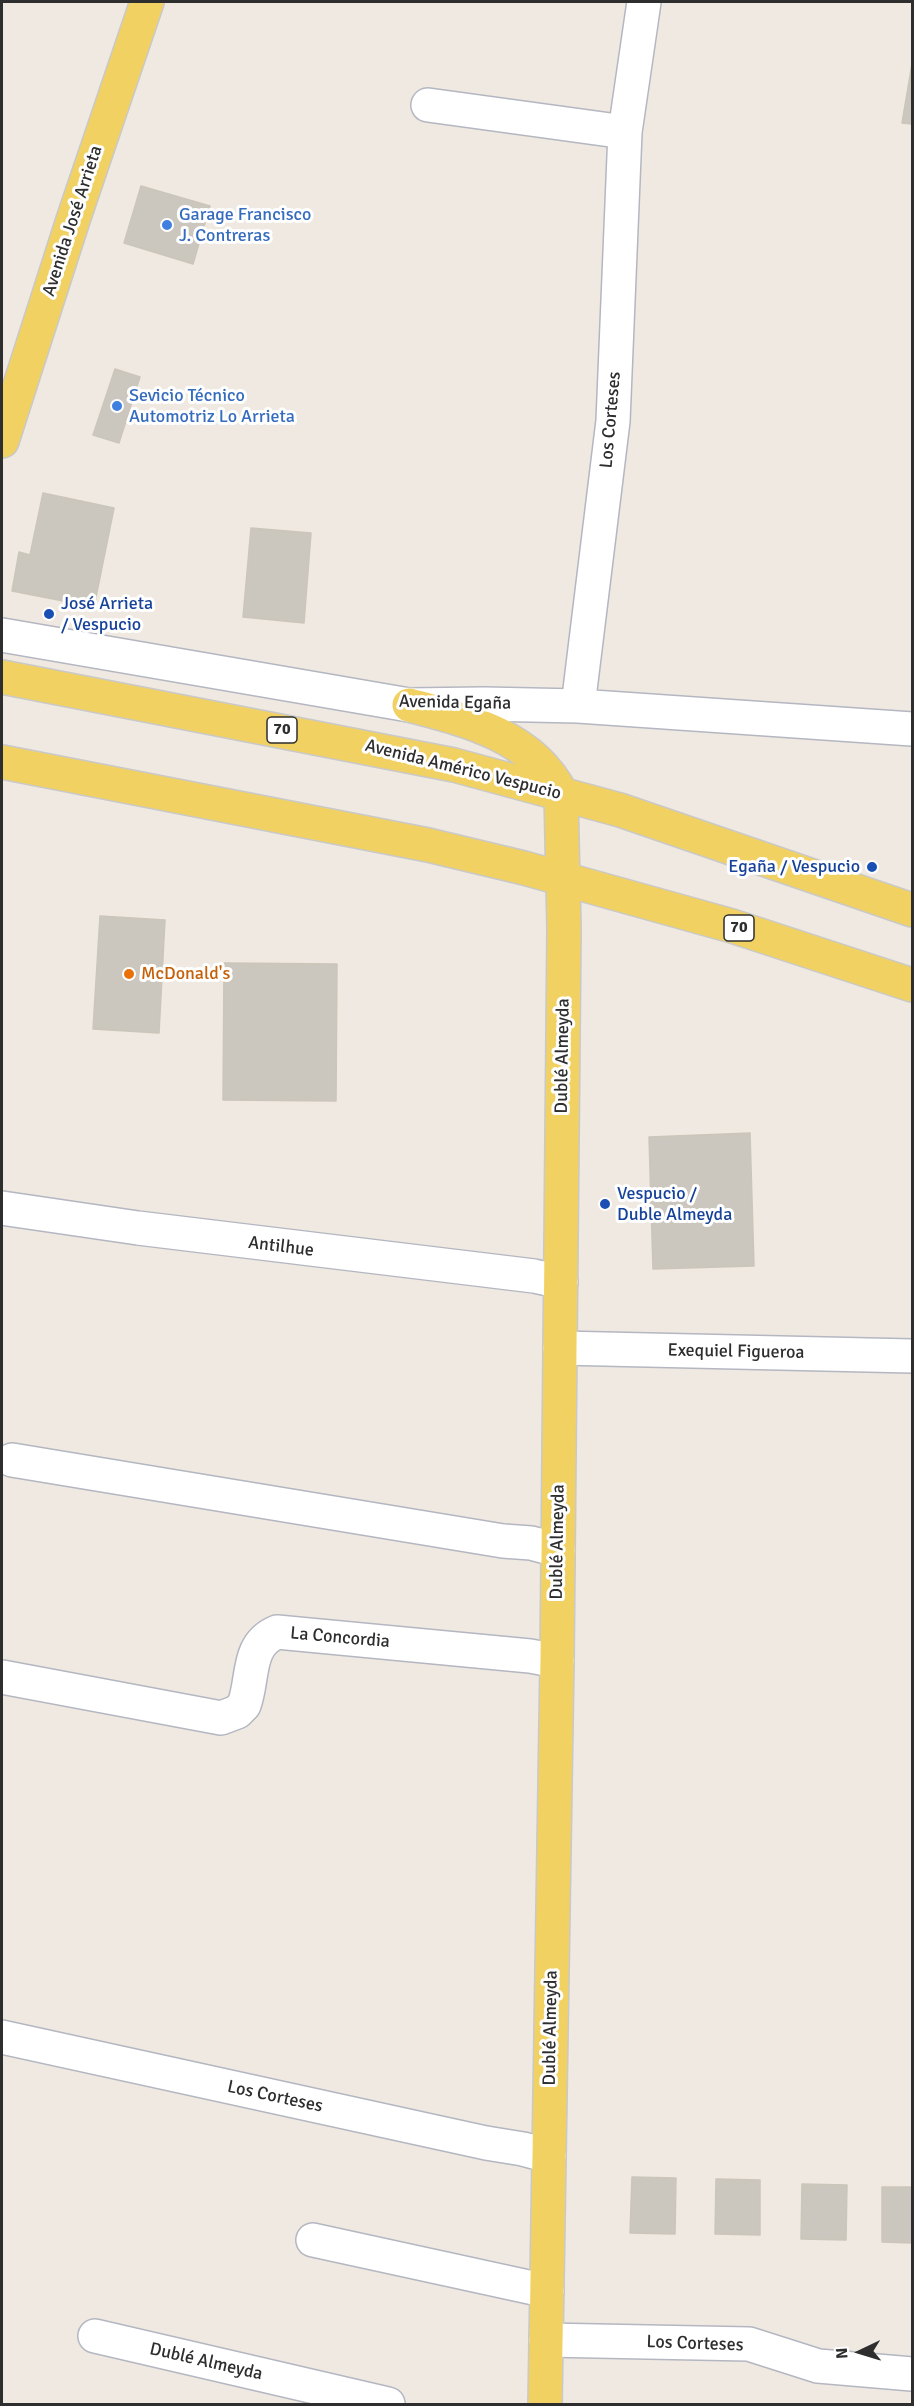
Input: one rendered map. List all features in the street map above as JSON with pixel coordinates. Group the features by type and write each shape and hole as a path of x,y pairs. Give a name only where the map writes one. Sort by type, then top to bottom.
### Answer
{"main road":[{"name":"Avenida José Arrieta","path":"2,441 73,220 147,2"},
{"name":"Avenida Américo Vespucio","path":"2,677 377,748 454,765 620,810 912,910"},
{"path":"409,705 472,723 510,740 538,760 561,793"},
{"name":"70","path":"2,762 428,845 564,879 732,926 912,985"},
{"name":"Dublé Almeyda","path":"546,2404 561,1282 564,879 561,793"}],"street":[{"name":"Los Corteses","path":"579,706 613,421 625,132 644,2"},
{"path":"428,105 625,132"},
{"name":"Avenida Egaña","path":"2,635 409,705 579,706 912,729"},
{"name":"Antilhue","path":"2,1208 138,1228 534,1276 561,1282"},
{"name":"Exequiel Figueroa","path":"560,1348 912,1356"},
{"path":"12,1460 503,1541 531,1543 558,1550"},
{"name":"La Concordia","path":"2,1677 221,1718 237,1712 244,1705 258,1645 267,1636 277,1632 557,1661"},
{"name":"Los Corteses","path":"2,2037 549,2156"},
{"path":"313,2240 547,2291"},
{"name":"Dublé Almeyda","path":"95,2336 388,2404"},
{"name":"Los Corteses","path":"546,2340 748,2344 818,2366 912,2374"}],"building":[{"path":"912,64 912,124 902,123"},
{"name":"Garage Francisco J. Contreras","path":"141,186 210,206 193,264 124,243"},
{"name":"Sevicio Técnico Automotriz Lo Arrieta","path":"115,369 140,377 119,443 93,435"},
{"path":"43,493 114,508 94,607 12,591 19,552 30,555"},
{"path":"251,528 311,533 304,623 243,617"},
{"name":"McDonald's","path":"100,916 165,920 159,1033 93,1029"},
{"path":"224,963 337,964 336,1101 223,1100"},
{"path":"750,1133 754,1266 653,1269 649,1137"},
{"path":"632,2177 676,2178 675,2234 630,2233"},
{"path":"716,2179 760,2180 760,2235 715,2234"},
{"path":"802,2184 847,2185 846,2240 801,2239"},
{"path":"882,2187 912,2187 912,2243 882,2242"}],"place":[{"name":"Garage Francisco J. Contreras","path":"167,225"},
{"name":"Sevicio Técnico Automotriz Lo Arrieta","path":"117,406"},
{"name":"José Arrieta / Vespucio","path":"49,614"},
{"name":"Egaña / Vespucio","path":"872,867"},
{"name":"McDonald's","path":"129,974"},
{"name":"Vespucio / Duble Almeyda","path":"605,1204"}]}
